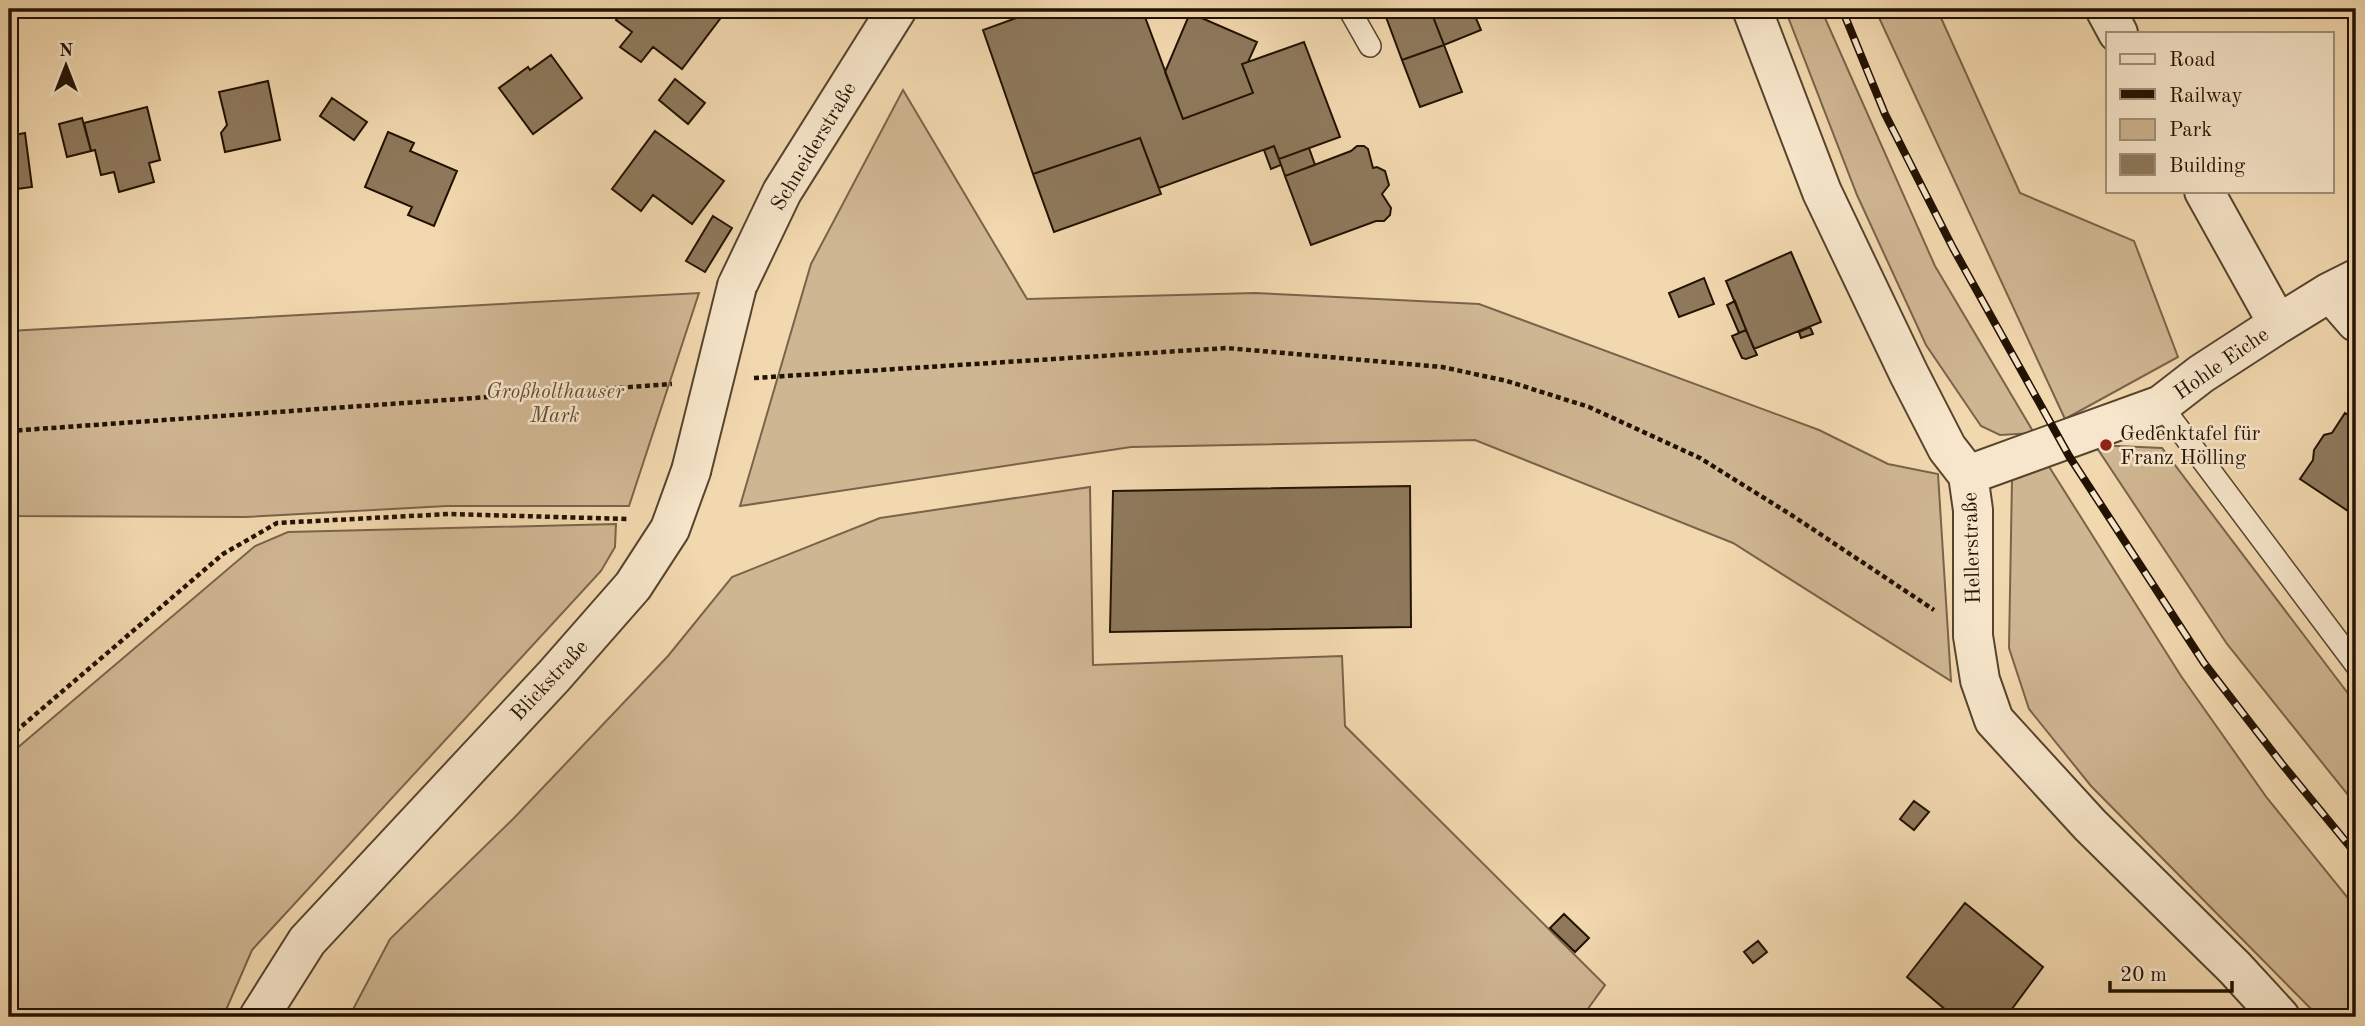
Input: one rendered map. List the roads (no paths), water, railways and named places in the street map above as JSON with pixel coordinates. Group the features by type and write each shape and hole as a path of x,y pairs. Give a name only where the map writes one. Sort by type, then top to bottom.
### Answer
{"street":[{"name":"Schneiderstraße","path":"737,286 782,192 897,9"},
{"name":"Hellerstraße","path":"1752,9 1822,191 1947,448 1968,475 1973,510 1973,636 1979,680 1994,720 2090,825 2235,968 2280,1017"},
{"path":"2105,9 2117,32"},
{"name":"Hohle Eiche","path":"2205,192 2278,324"},
{"name":"Blickstraße","path":"258,1017 307,941 601,623 632,586 670,529 691,471 737,286"},
{"name":"Hohle Eiche","path":"1968,475 2161,405 2201,374 2343,286"},
{"path":"2343,286 2348,315 2356,322"}],"lane":[{"path":"1349,9 1370,46"},
{"path":"2161,405 2356,665"}],"railway":[{"path":"1842,9 1885,114 1953,248 2069,456 2204,663 2356,854"}],"place":[{"name":"Gedenktafel für Franz Hölling","path":"2106,445"}],"park label":[{"name":"Großholthauser Mark","path":"555,403"}]}
